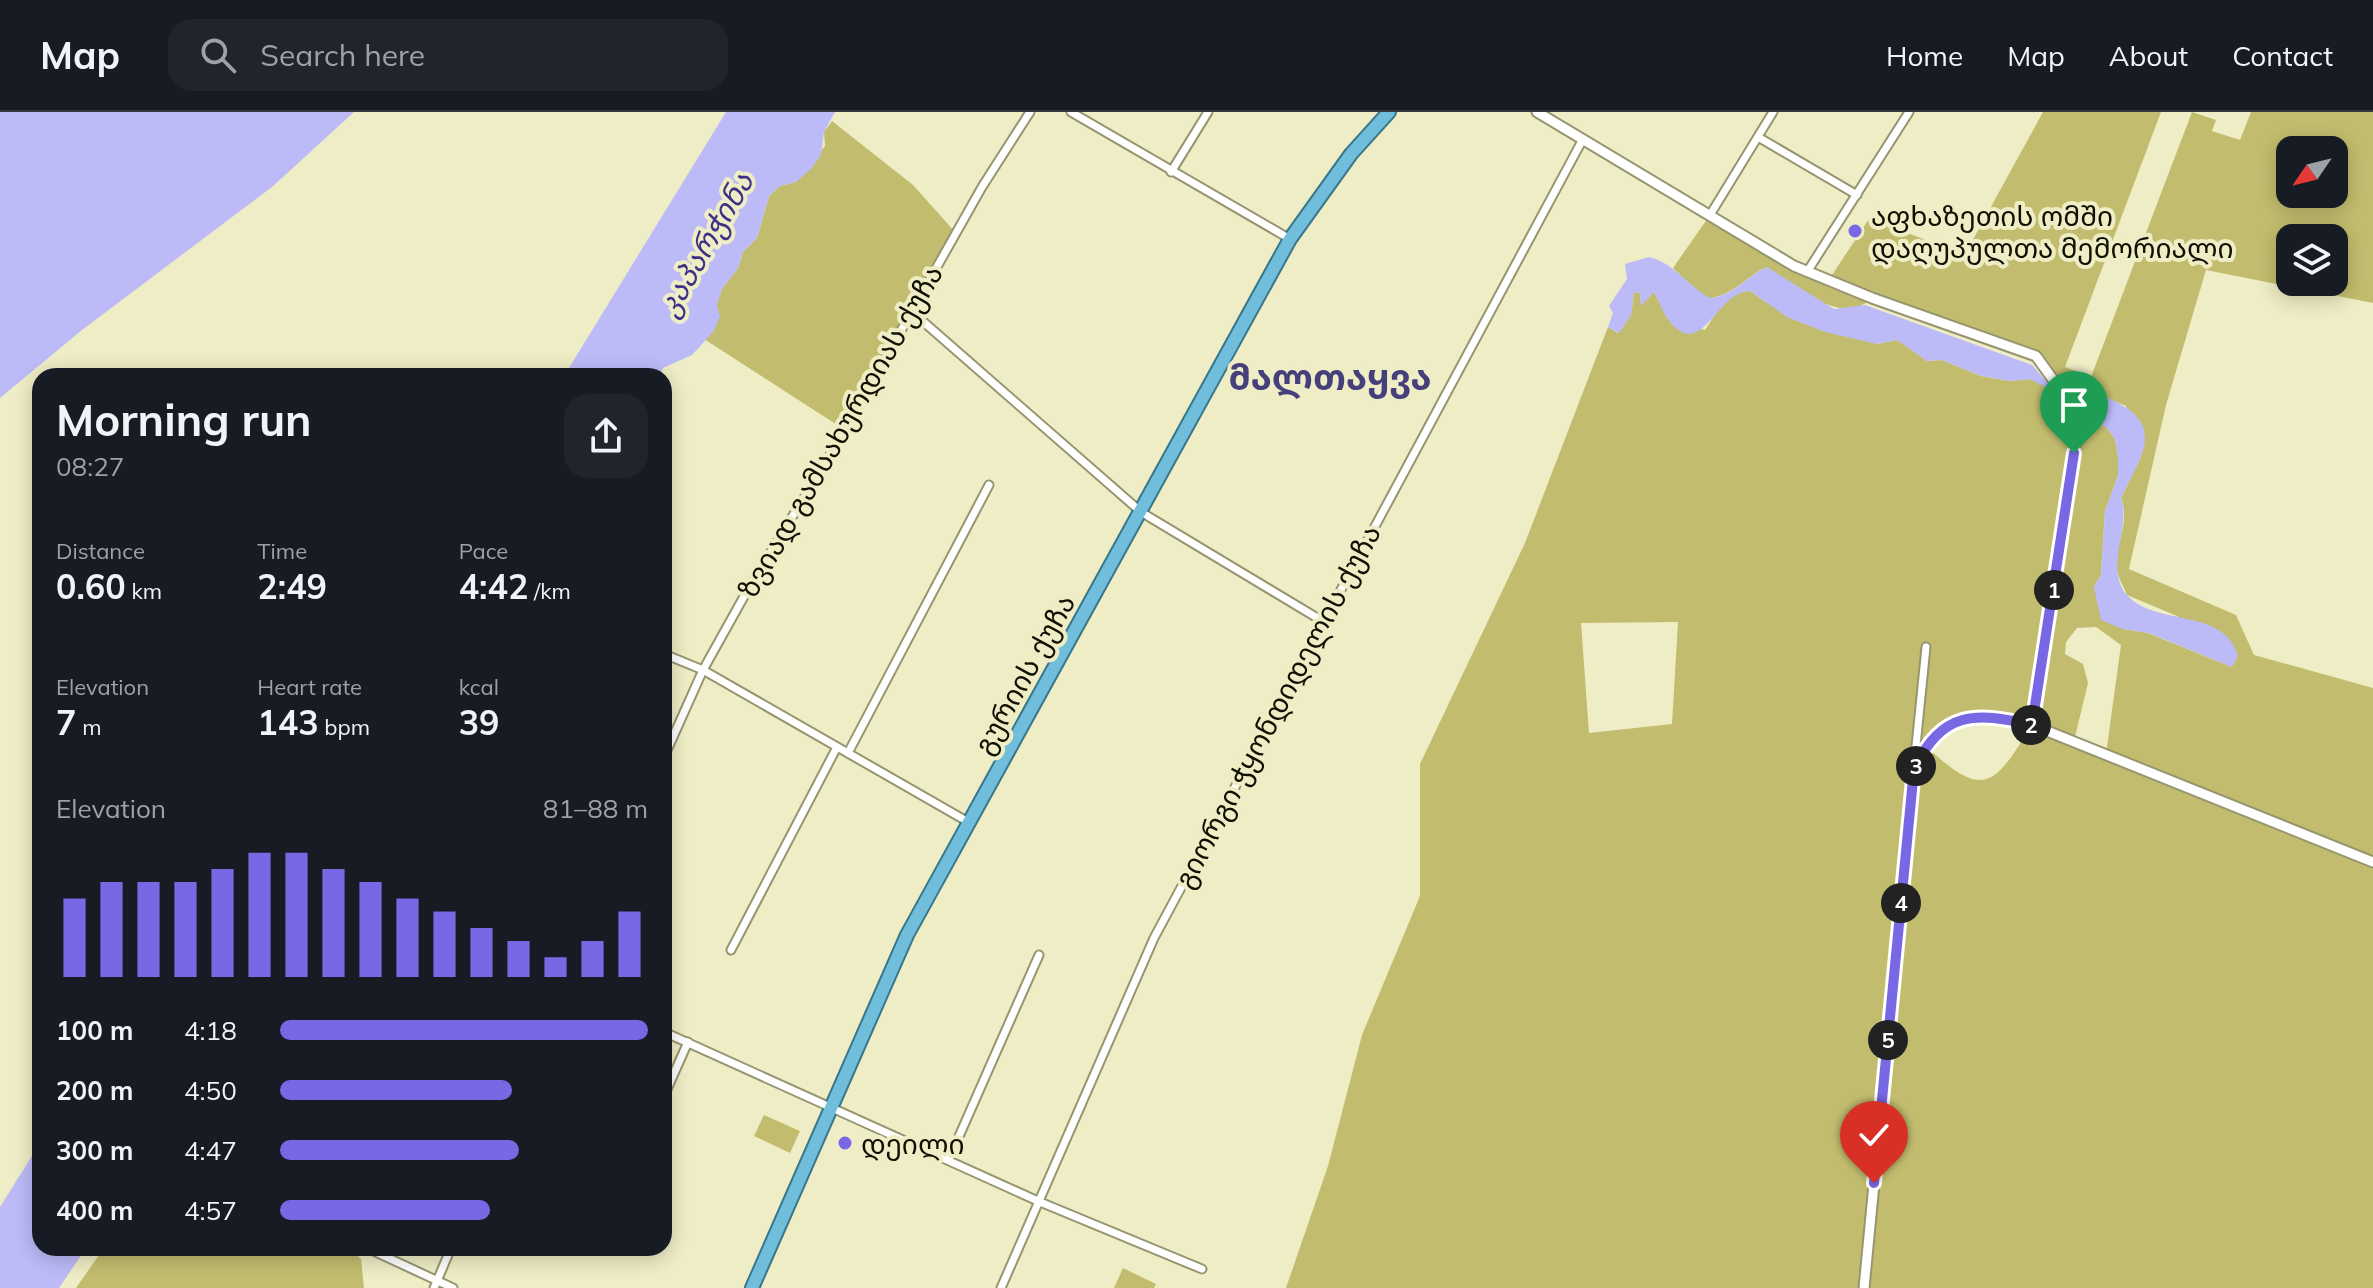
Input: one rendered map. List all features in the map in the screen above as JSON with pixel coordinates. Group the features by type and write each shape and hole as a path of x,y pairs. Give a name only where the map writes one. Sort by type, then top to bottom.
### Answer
{"highway":[{"name":"გურიის ქუჩა","path":"752,1288 907,935 1290,239 1351,154 1389,112"}],"street":[{"name":"ზვიად გამსახურდიას ქუჩა","path":"672,739 703,670 1030,112"},
{"path":"1071,112 1290,239"},
{"path":"1171,172 1208,112"},
{"path":"1537,112 1807,272 2036,356 2070,403 2075,446 2032,725"},
{"path":"1710,215 1773,112"},
{"path":"1807,272 1909,112"},
{"path":"1758,137 1857,195"},
{"name":"გიორგი ჭყონდიდელის ქუჩა","path":"1001,1288 1154,938 1583,139"},
{"path":"911,311 1141,512 1324,622"},
{"path":"848,753 989,485"},
{"path":"1864,1288 1926,647"},
{"path":"672,657 703,670 970,823"},
{"path":"1913,776 1925,746 1941,731 1963,720 1987,715 2032,725 2373,862"},
{"path":"731,950 837,747"},
{"path":"949,1159 1039,955"},
{"path":"672,1035 1040,1202 1202,1269"},
{"path":"672,1078 688,1042"},
{"path":"382,1256 435,1284 453,1288"},
{"path":"435,1284 447,1256"}],"shaded area":[{"path":"2043,112 2161,112 2065,367 2091,377 2192,112 2216,120 2212,131 2240,140 2251,112 2373,112 2373,303 2338,296 2348,296 2348,224 2276,224 2276,284 2206,270 2166,405 2129,569 2236,615 2254,655 2373,688 2373,1288 1286,1288 1328,1166 1362,1035 1420,896 1420,764 1525,543 1608,327 1618,333 1631,315 1634,292 1640,293 1641,304 1654,292 1669,320 1705,330 1728,299 1750,291 1767,303 1877,344 1897,340 1905,343 1927,361 1942,360 1981,376 2010,381 2030,379 2060,390 2036,355 1872,298 1860,306 1832,306 1804,293 1767,267 1725,294 1709,298 1694,289 1673,268 1710,215 1828,281 1869,219 1965,254","holes":["2111,400 2126,406 2141,457 2121,498 2124,516 2117,570 2127,595 2177,616 2232,667 2148,633 2123,629 2094,587 2101,575 2105,511 2118,476 2118,458 2115,439 2106,427 2073,414","1678,622 1672,724 1589,733 1581,623","2096,627 2121,645 2106,754 2074,741 2088,683 2083,664 2065,654 2066,642 2077,628","1987,715 2031,726 1997,773 1986,779 1975,779 1961,774 1926,746 1963,720"]},
{"path":"832,121 913,185 955,232 845,430 704,339 722,289 738,268 743,252 757,238 769,196 780,186 796,182 825,146 824,132"},
{"path":"764,1115 800,1131 790,1153 754,1136"},
{"path":"98,1256 358,1256 361,1259 364,1288 76,1288"},
{"path":"1123,1268 1156,1284 1154,1288 1114,1288"}],"water":[{"path":"0,112 354,112 272,187 36,368 32,368 32,371 0,398"},
{"name":"კაპარჭინა","path":"726,112 835,112 824,132 821,155 811,169 796,182 780,186 769,196 757,238 743,252 738,268 722,289 717,305 720,316 714,331 692,355 663,368 569,368"},
{"path":"1649,257 1666,264 1710,298 1726,294 1767,267 1834,309 1865,305 2032,365 2049,384 2045,387 2030,379 2010,381 1981,376 1942,360 1927,361 1897,340 1877,344 1825,332 1787,317 1750,291 1728,301 1701,330 1691,334 1681,331 1669,321 1654,292 1641,306 1640,293 1634,292 1631,315 1619,333 1608,327 1613,313 1609,306 1627,279 1625,264"},
{"path":"2082,389 2129,410 2144,431 2145,443 2141,455 2121,498 2123,521 2117,560 2120,584 2139,605 2219,630 2231,641 2238,656 2232,667 2149,633 2123,629 2101,620 2094,587 2101,575 2105,511 2118,476 2118,458 2115,439 2106,427 2073,414 2061,391"},
{"path":"32,1156 32,1256 81,1256 59,1288 0,1288 0,1207"}],"place":[{"name":"აფხაზეთის ომში დაღუპულთა მემორიალი","path":"1855,231"},
{"name":"დეილი","path":"845,1143"}],"district":[{"name":"მალთაყვა","path":"1330,376"}],"route":[{"path":"1874,1183 1914,769 1925,746 1941,731 1963,720 1987,715 2032,725 2074,453"}]}
